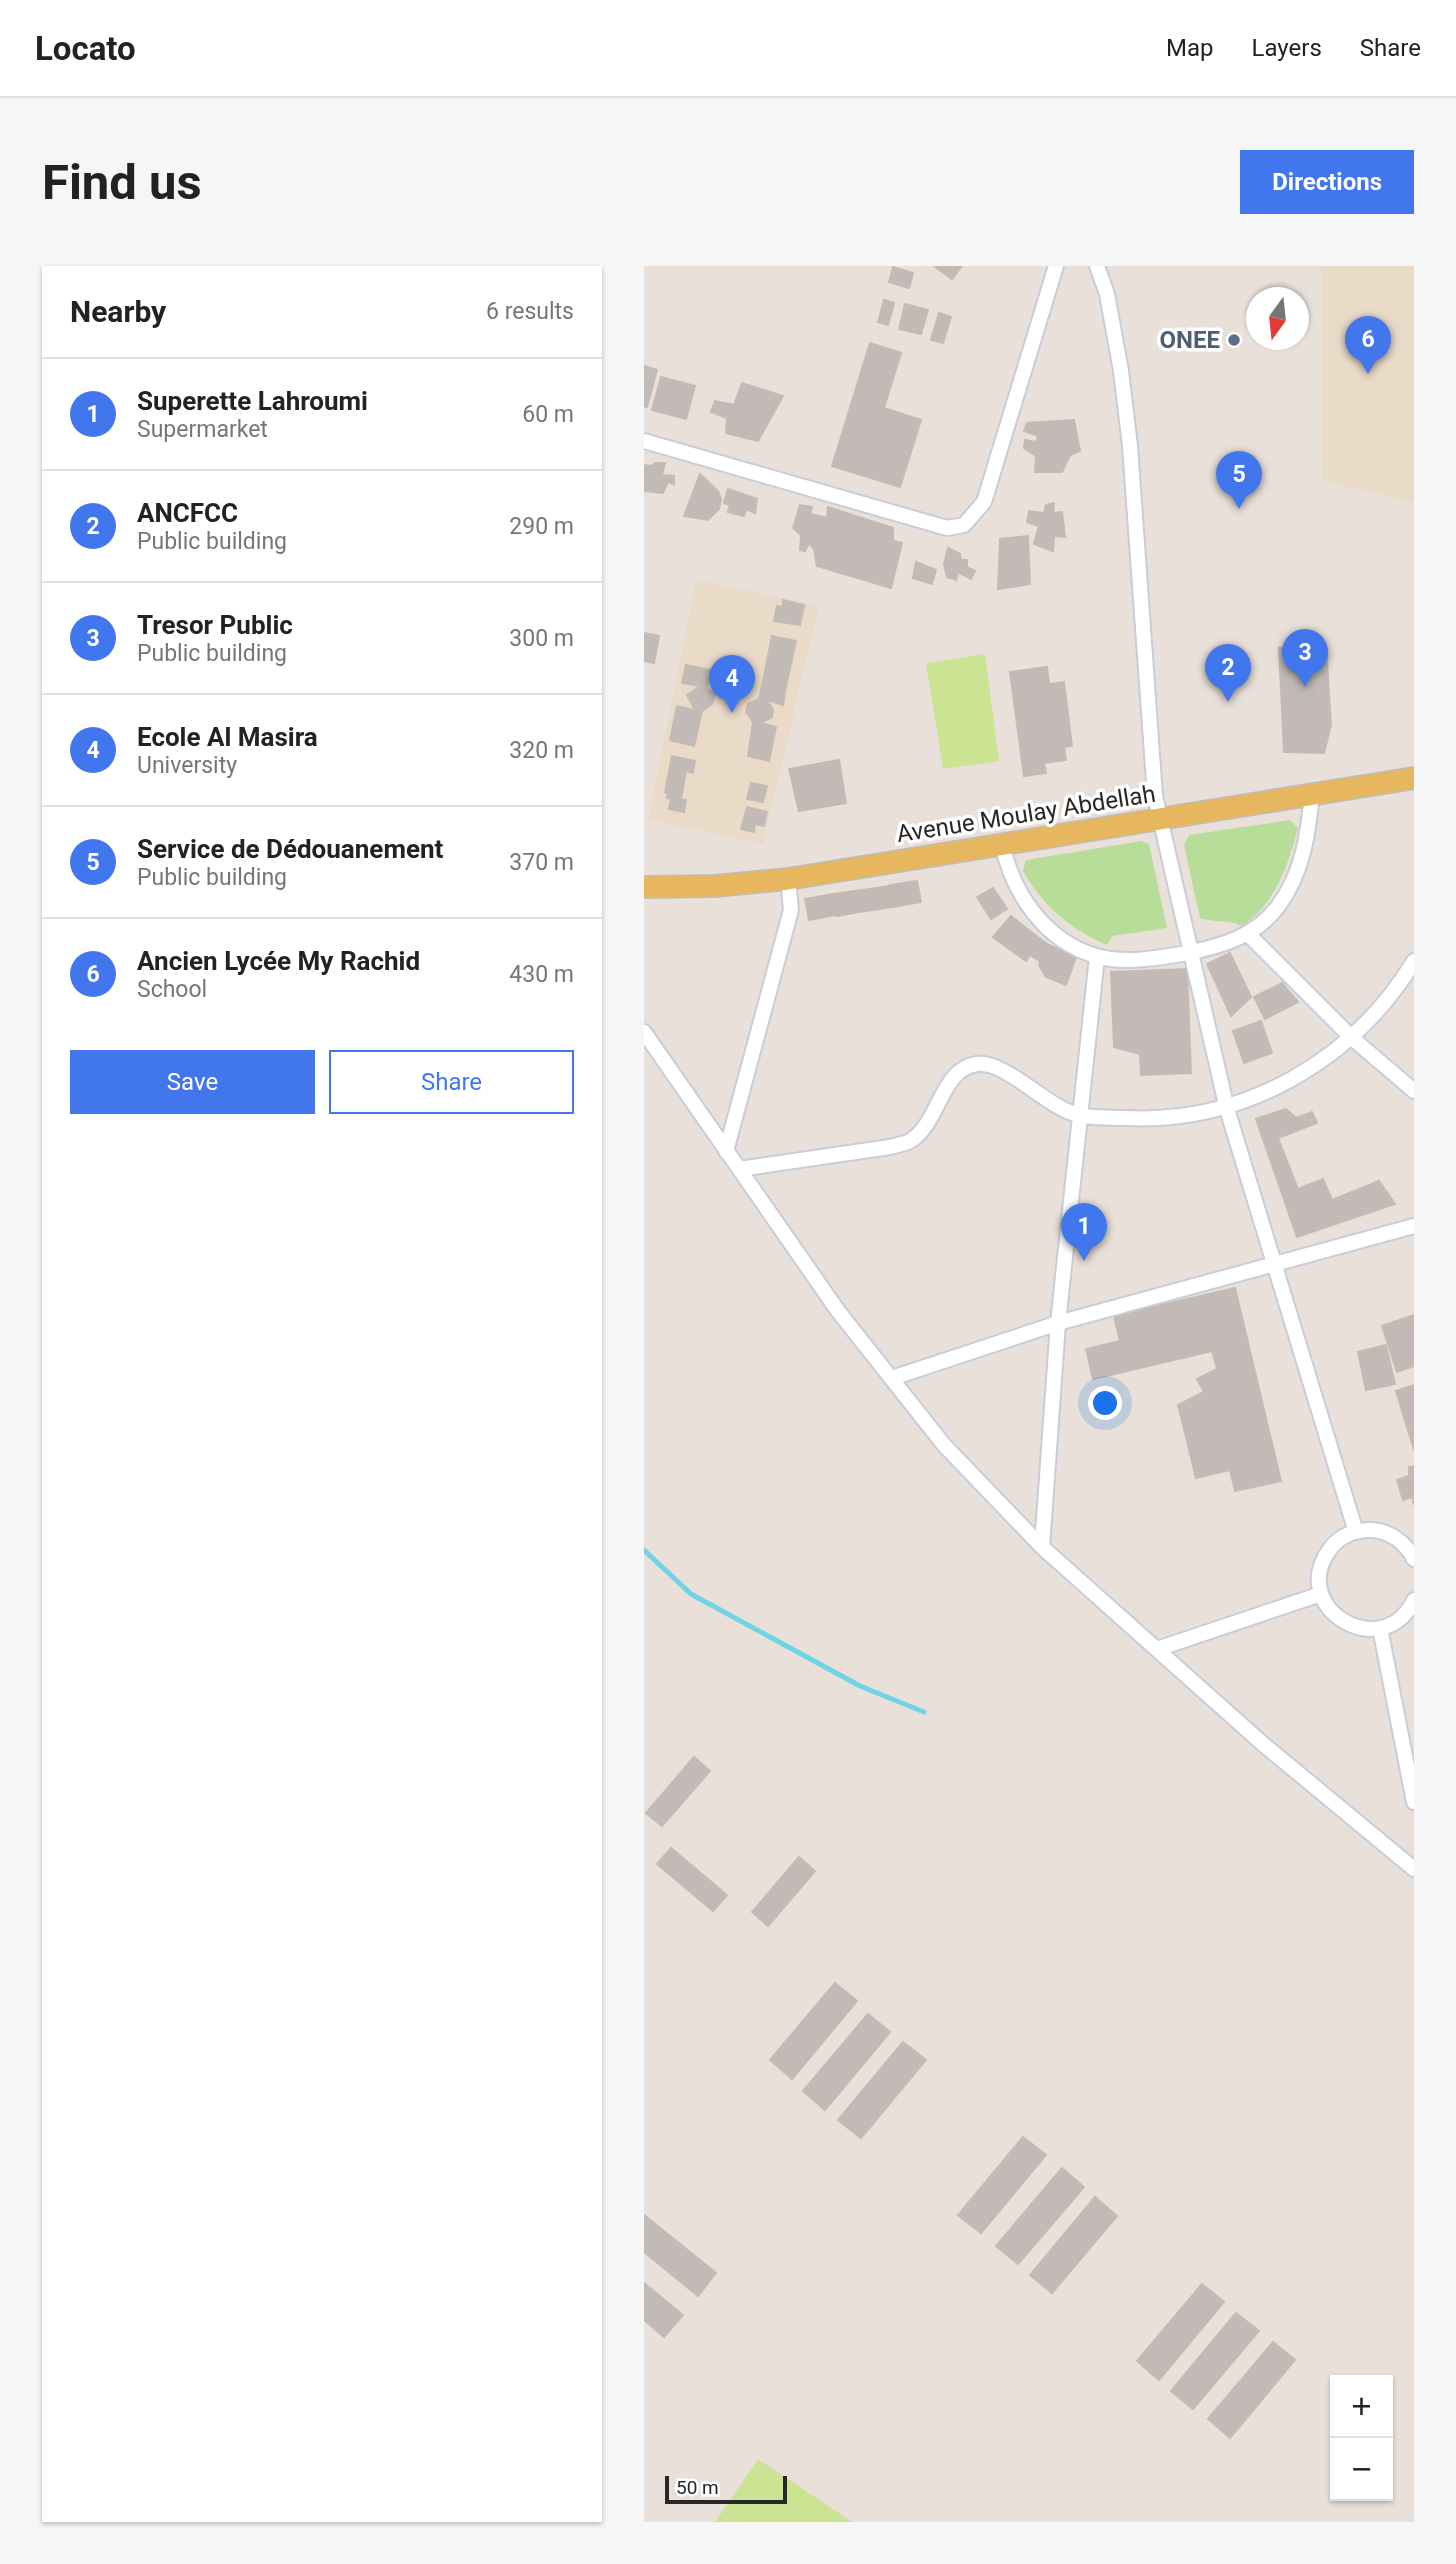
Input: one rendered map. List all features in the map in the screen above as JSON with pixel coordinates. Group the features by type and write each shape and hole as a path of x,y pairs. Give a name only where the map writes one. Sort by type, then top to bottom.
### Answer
{"main road":[{"name":"Avenue Moulay Abdellah","path":"644,887 715,886 788,879 1414,778"}],"street":[{"path":"644,440 947,528 964,525 985,502 1056,266"},
{"path":"1097,266 1107,293 1123,384 1155,796 1227,1109 1356,1532"},
{"path":"1002,843 1007,869 1027,905 1056,934 1097,957 1155,958 1214,947 1248,934 1278,907 1297,875 1306,842 1312,794"},
{"path":"726,1151 790,910 788,879"},
{"path":"1248,934 1352,1038 1414,1091"},
{"path":"1042,1547 1058,1323 1078,1115 1097,957"},
{"path":"739,1169 890,1147 911,1141 928,1124 956,1074 964,1068 980,1064 996,1067 1052,1105 1078,1115 1185,1117 1227,1109 1262,1094 1329,1057 1380,1010 1414,961"},
{"path":"644,1032 838,1311 944,1445 1042,1547 1263,1744 1414,1869"},
{"path":"892,1378 1058,1323 1414,1226"},
{"path":"1414,1559 1405,1546 1387,1534 1377,1530 1356,1532 1343,1537 1325,1556 1320,1568 1321,1594 1332,1613 1349,1625 1380,1628 1398,1619 1414,1600"},
{"path":"1157,1649 1321,1594"},
{"path":"1380,1628 1414,1802"}],"shaded area":[{"path":"1321,266 1414,266 1414,503 1323,481"},
{"path":"696,580 819,606 763,844 648,820"}],"green space":[{"path":"985,654 999,761 943,769 926,663"},
{"path":"1290,820 1298,828 1285,869 1272,895 1254,917 1242,926 1200,918 1184,845 1189,835"},
{"path":"1141,841 1149,844 1167,928 1112,936 1107,945 1069,924 1039,895 1023,871 1026,860"},
{"path":"758,2459 839,2513 852,2522 715,2522"}],"building":[{"path":"934,266 962,266 952,279"},
{"path":"893,267 913,273 909,288 889,282"},
{"path":"884,300 894,303 888,325 878,322"},
{"path":"905,304 928,310 921,334 899,329"},
{"path":"939,313 951,317 943,343 931,340"},
{"path":"870,343 901,353 884,408 921,420 900,487 832,466"},
{"path":"644,366 657,370 647,407 644,406"},
{"path":"661,377 695,386 686,419 652,410"},
{"path":"742,383 783,396 758,441 726,433 727,418 711,412 715,401 734,405"},
{"path":"1074,420 1080,451 1070,455 1062,472 1035,472 1036,456 1024,448 1025,440 1037,442 1038,436 1024,431 1027,423"},
{"path":"665,463 662,475 674,476 674,484 668,482 663,493 644,491 644,465 651,466"},
{"path":"700,474 718,491 721,499 719,509 708,520 684,516"},
{"path":"728,489 757,499 755,513 746,509 744,516 728,512 730,505 724,503"},
{"path":"1054,503 1053,513 1062,512 1065,537 1054,536 1053,551 1034,544 1039,526 1027,522 1029,511 1044,513 1046,505"},
{"path":"800,505 812,507 810,514 827,518 828,507 893,528 893,541 902,543 891,588 817,566 814,549 809,543 805,551 800,550 801,535 793,528"},
{"path":"1028,536 1030,584 998,589 1000,539"},
{"path":"948,548 960,554 961,560 967,560 967,567 975,571 971,579 958,572 956,580 947,577 944,564"},
{"path":"916,562 936,570 932,584 913,578"},
{"path":"783,600 804,605 800,625 774,621 777,606 783,607"},
{"path":"644,633 659,636 654,663 644,661"},
{"path":"772,636 796,641 786,686 763,681"},
{"path":"1326,646 1331,725 1324,753 1284,752 1279,648"},
{"path":"686,665 711,670 707,688 715,694 712,704 702,711 694,746 670,740 677,706 695,710 687,695 700,686 682,683"},
{"path":"1047,667 1049,684 1064,682 1072,746 1064,747 1066,760 1044,763 1046,773 1024,776 1010,672"},
{"path":"763,681 786,686 783,705 767,700 773,710 772,717 761,723 776,727 769,761 748,756 753,722 746,712 748,704 759,699"},
{"path":"672,756 695,761 693,773 686,771 681,799 686,800 684,812 669,809 671,799 667,798 668,793 665,792"},
{"path":"839,760 846,803 799,811 789,769"},
{"path":"751,783 767,786 763,802 747,799"},
{"path":"747,807 767,812 764,826 755,824 754,832 741,829"},
{"path":"917,881 921,902 893,907 890,885"},
{"path":"890,886 893,907 865,911 862,890"},
{"path":"993,888 1007,909 991,919 977,897"},
{"path":"861,890 865,911 837,916 833,894"},
{"path":"833,894 836,915 809,920 805,899"},
{"path":"1011,916 1040,939 1026,961 993,937"},
{"path":"1040,939 1049,945 1040,961 1030,955"},
{"path":"1049,945 1076,957 1066,985 1046,977 1039,965"},
{"path":"1230,953 1251,997 1231,1016 1207,964"},
{"path":"1187,969 1191,1073 1141,1075 1140,1054 1114,1047 1111,972"},
{"path":"1282,983 1298,1002 1265,1019 1254,997"},
{"path":"1261,1021 1272,1053 1244,1063 1233,1031"},
{"path":"1286,1109 1296,1118 1312,1112 1317,1123 1278,1138 1298,1189 1323,1179 1332,1200 1379,1181 1395,1204 1297,1237 1256,1119"},
{"path":"1235,1288 1281,1481 1235,1491 1230,1470 1196,1478 1178,1405 1204,1392 1197,1379 1217,1369 1212,1351 1093,1379 1086,1349 1120,1341 1114,1316"},
{"path":"1414,1315 1414,1366 1397,1372 1382,1326"},
{"path":"1386,1345 1395,1384 1366,1390 1358,1352"},
{"path":"1414,1385 1414,1450 1396,1391"},
{"path":"1414,1466 1414,1505 1412,1497 1403,1500 1397,1480 1409,1476 1409,1467"},
{"path":"694,1757 710,1771 662,1826 646,1813"},
{"path":"671,1848 727,1895 713,1911 657,1864"},
{"path":"799,1857 815,1871 768,1926 752,1912"},
{"path":"835,1983 857,2001 792,2079 770,2060"},
{"path":"868,2014 890,2032 825,2110 803,2091"},
{"path":"903,2042 926,2060 861,2138 838,2120"},
{"path":"1023,2137 1046,2155 981,2233 958,2215"},
{"path":"1062,2168 1084,2187 1018,2264 996,2246"},
{"path":"1095,2197 1117,2216 1052,2293 1030,2275"},
{"path":"644,2215 716,2273 698,2296 644,2252"},
{"path":"644,2283 683,2315 664,2337 644,2320"},
{"path":"1202,2284 1224,2302 1159,2380 1137,2361"},
{"path":"1236,2313 1259,2331 1193,2409 1171,2391"},
{"path":"1273,2342 1295,2360 1230,2438 1208,2419"}],"waterway":[{"path":"644,1550 691,1594 860,1686 924,1712"}],"place":[{"name":"ONEE","path":"1234,340"},
{"name":"Ancien Lycée My Rachid","path":"1368,374"},
{"name":"Service de Dédouanement","path":"1239,509"},
{"name":"Tresor Public","path":"1305,687"},
{"name":"ANCFCC","path":"1228,702"},
{"name":"Ecole Al Masira","path":"732,713"},
{"name":"Superette Lahroumi","path":"1084,1261"}]}
